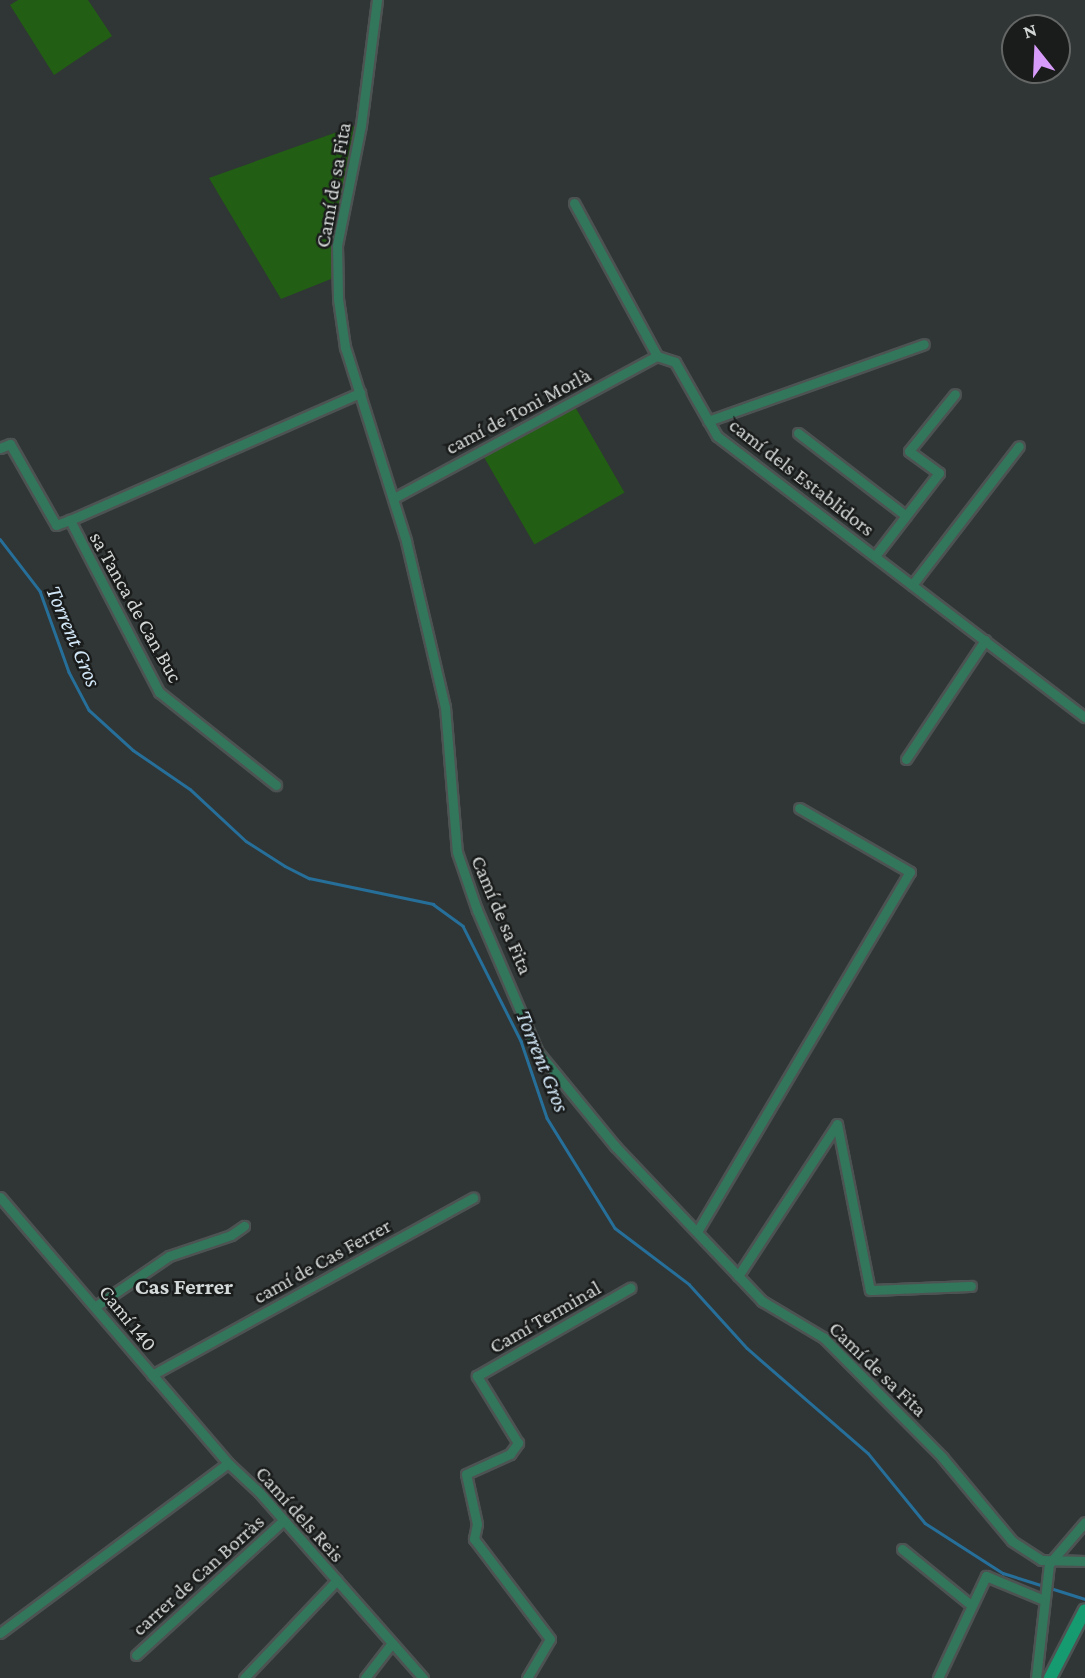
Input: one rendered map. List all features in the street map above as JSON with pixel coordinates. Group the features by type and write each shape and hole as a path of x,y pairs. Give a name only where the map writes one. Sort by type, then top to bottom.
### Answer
{"street":[{"name":"Camí de sa Fita","path":"377,0 362,125 337,245 338,299 345,347 394,498 445,707 457,852 477,910 538,1052 615,1146 698,1230 762,1301 824,1338 942,1457 1012,1541 1041,1560 1085,1561"},
{"name":"camí dels Establidors","path":"574,202 657,356 675,362 717,436 1085,717"},
{"path":"708,421 924,344"},
{"name":"camí de Toni Morlà","path":"394,498 657,356"},
{"name":"sa Tanca de Can Buc","path":"0,448 10,444 56,525 360,393"},
{"path":"875,556 939,473 909,451 955,394"},
{"path":"798,433 906,516"},
{"path":"912,585 1019,446"},
{"name":"sa Tanca de Can Buc","path":"70,520 159,692 275,785"},
{"path":"906,759 985,640"},
{"path":"698,1230 910,872 799,808"},
{"path":"738,1276 838,1124 870,1290 971,1286"},
{"name":"Camí 140","path":"0,1196 228,1463"},
{"name":"camí de Cas Ferrer","path":"152,1375 473,1198"},
{"path":"96,1306 169,1256 231,1235 244,1226"},
{"name":"Camí Terminal","path":"527,1678 551,1639 474,1539 477,1524 466,1474 510,1454 518,1443 477,1376 630,1288"},
{"name":"Camí dels Reis","path":"0,1633 228,1463 284,1520 423,1678"},
{"name":"carrer de Can Borràs","path":"135,1655 284,1520"},
{"path":"1036,1678 1046,1576 1053,1559 1085,1522"},
{"path":"902,1549 971,1605"},
{"path":"938,1678 986,1576 1044,1600"},
{"path":"244,1678 337,1580"},
{"path":"1050,1678 1083,1613"},
{"path":"365,1678 392,1643"}],"green space":[{"path":"18,0 88,0 112,36 54,75 10,5"},
{"path":"354,126 331,279 281,299 209,178"},
{"path":"574,405 624,492 534,544 484,457"}],"waterway":[{"name":"Torrent Gros","path":"0,539 40,591 69,672 89,710 133,750 190,789 246,841 285,866 309,878 433,904 463,926 521,1041 547,1118 615,1228 689,1284 747,1348 868,1453 925,1523 1003,1573 1085,1599"}],"district":[{"name":"Cas Ferrer","path":"184,1286"}]}
